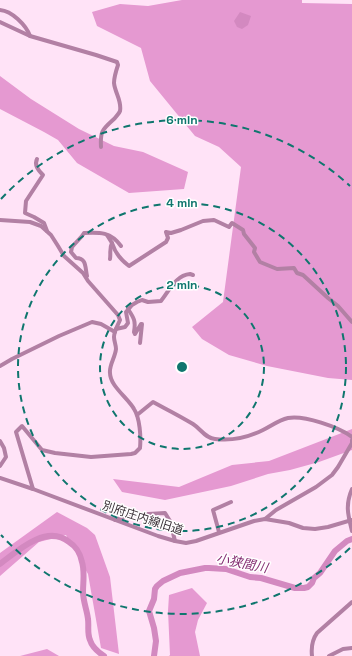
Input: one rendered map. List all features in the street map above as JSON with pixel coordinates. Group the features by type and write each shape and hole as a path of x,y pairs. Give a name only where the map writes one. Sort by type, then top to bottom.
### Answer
{"street":[{"path":"0,10 10,13 28,30 30,36"},
{"path":"0,22 30,36 117,62 118,65 114,82 121,108 120,113 104,128 101,134 101,147"},
{"path":"37,159 36,162 38,170 42,175 26,201 25,213 44,223 47,231"},
{"path":"0,220 30,222 41,226 51,234 64,256 83,273 88,281 118,315 120,320 115,330 114,338 116,350 111,364 111,380 134,409 137,415 141,440 140,448 135,453 91,458 42,450 22,426 16,432 33,489"},
{"path":"107,235 114,250 129,266 166,242 168,238 166,232 171,233 181,230 202,221 214,220 228,227 232,223 243,230 244,234 255,248 254,252 260,262 278,269 294,268 297,273 303,275 338,306 352,322"},
{"path":"88,281 84,260 76,258 71,252 72,247 84,233 104,233 113,237 121,246"},
{"path":"110,259 110,248 112,243"},
{"path":"0,366 59,336 92,322 115,330 125,327 128,323 126,312 132,305 142,300 148,302 161,301 181,276 190,274 193,275"},
{"path":"128,309 134,318 135,334 142,324 140,343"},
{"path":"137,415 152,402 195,425 206,436 216,439 238,438 251,435 288,418 305,418 343,431 352,437"},
{"path":"265,519 276,510 332,476 338,468 352,440"},
{"path":"0,441 4,448 6,457 0,466"},
{"name":"別府庄内線旧道","path":"0,478 158,536 186,543 254,521 265,519 288,523 303,528 315,529 328,527 350,520"},
{"path":"352,489 347,503 347,511 352,531"},
{"path":"219,532 213,510 231,502"},
{"path":"115,520 132,515 165,513 170,522 176,541"},
{"path":"312,656 312,644 317,633 352,602"},
{"path":"329,656 343,649 352,648"}],"shaded area":[{"path":"182,0 302,0 302,3 352,4 352,380 328,378 267,366 229,355 202,339 192,327 223,302 241,167 219,147 195,136 150,81 141,48 97,26 92,12 120,4 148,6"},
{"path":"240,12 251,16 248,25 242,29 237,27 234,21"},
{"path":"0,76 31,99 79,129 114,146 143,152 188,172 184,189 129,193 77,163 58,140 0,109"},
{"path":"352,429 352,450 319,462 268,474 231,486 165,500 122,492 113,479 179,487 232,465 269,461"},
{"path":"57,512 87,528 95,535 110,577 119,654 101,648 88,574 66,535 39,542 0,576 0,553"},
{"path":"192,588 207,603 198,620 195,632 200,656 169,656 169,595"},
{"path":"47,649 59,656 20,656"}],"waterway":[{"name":"小狭間川","path":"0,564 24,546 42,537 60,537 74,546 79,553 83,566 83,595 88,619 89,637 91,643 97,651 104,656"},
{"name":"小狭間川","path":"154,656 156,641 149,611 154,599 155,589 163,581 180,573 209,568 226,569 250,577 261,578 295,588 304,588 308,587 312,583 314,578 320,573 335,551 347,541 352,539"}]}
